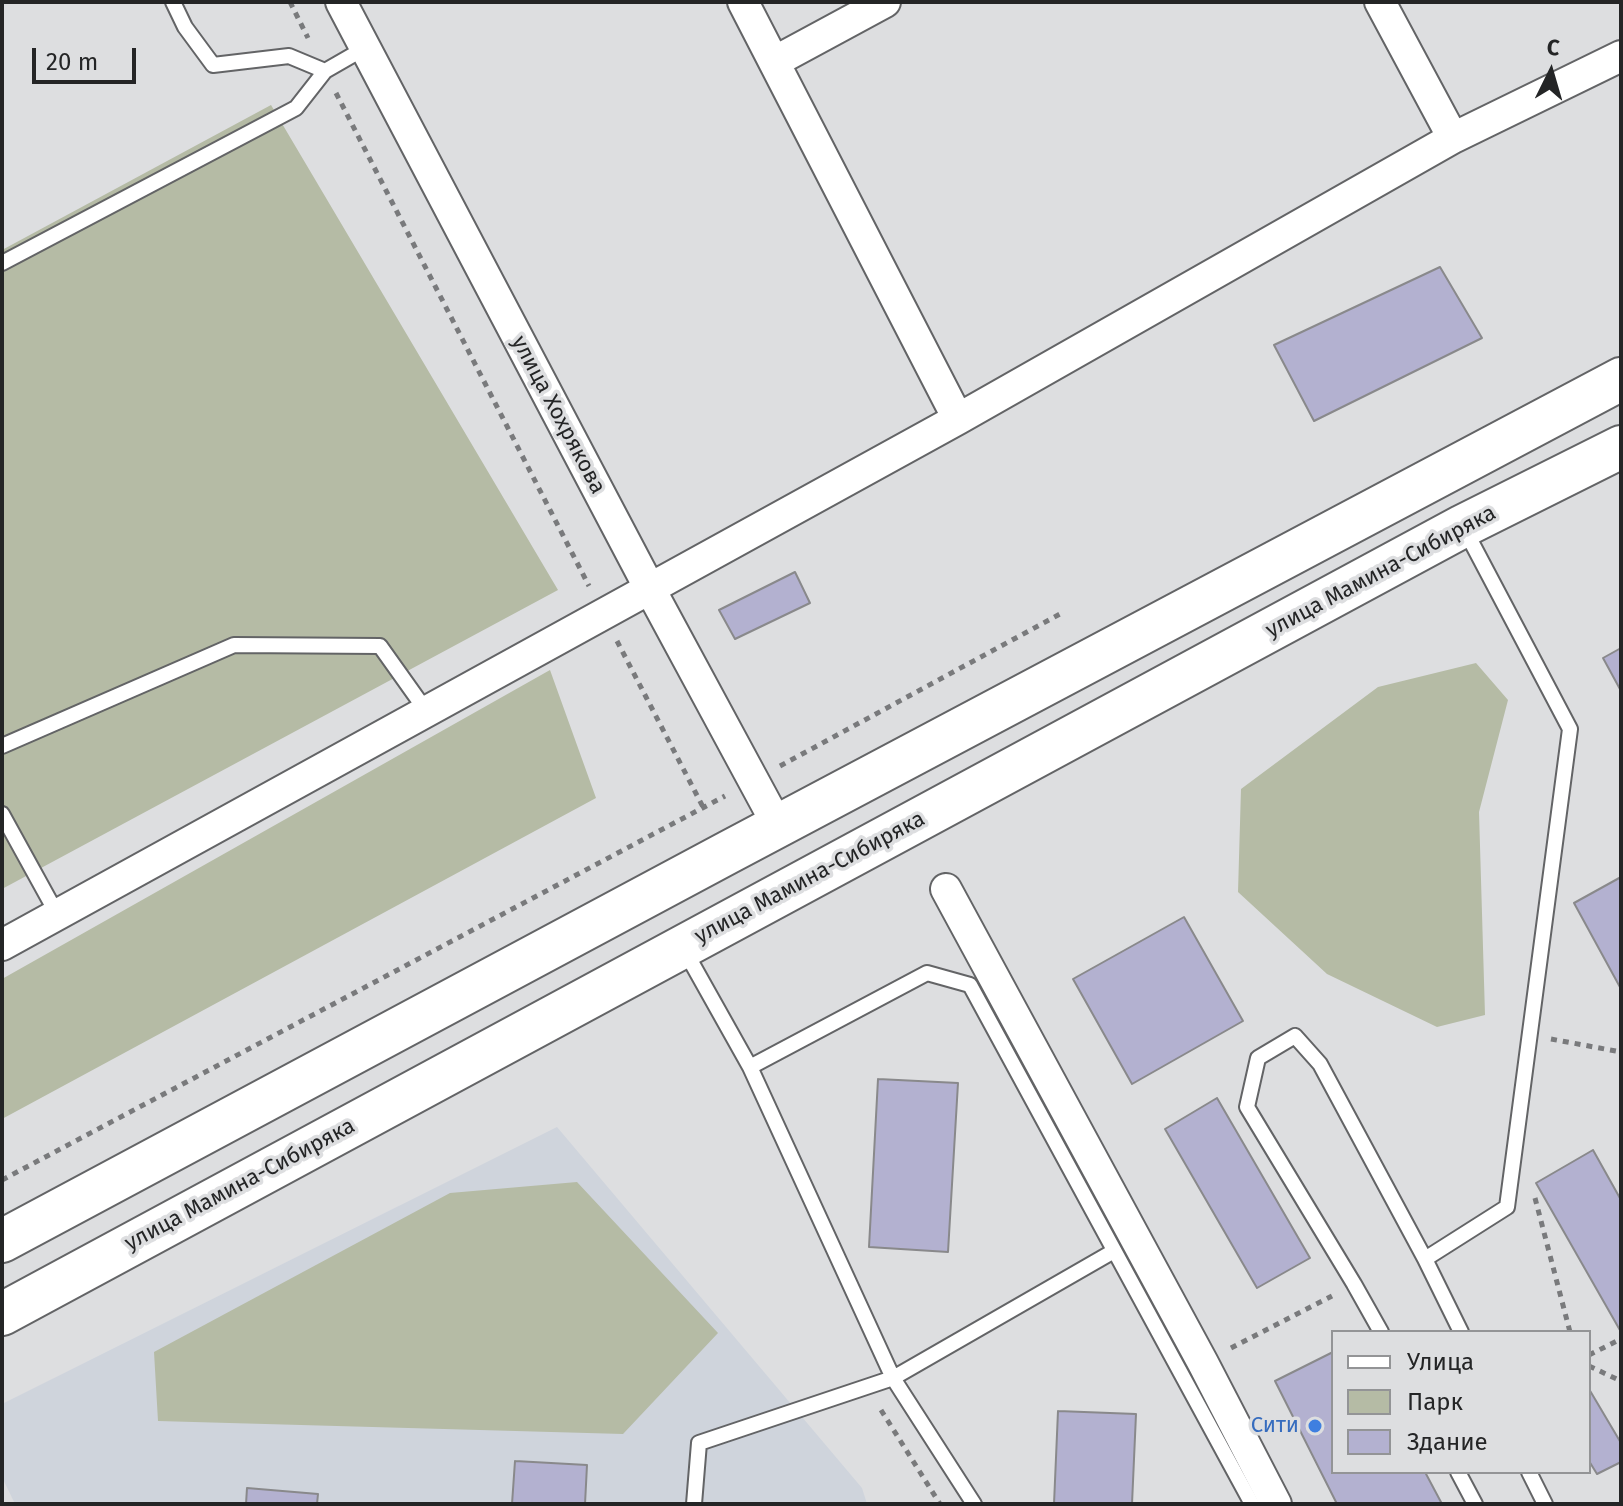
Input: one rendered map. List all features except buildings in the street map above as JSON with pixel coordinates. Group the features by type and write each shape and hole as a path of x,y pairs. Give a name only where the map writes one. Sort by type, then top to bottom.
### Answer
{"main road":[{"path":"2,1241 1621,379"},
{"name":"улица Мамина-Сибиряка","path":"2,1314 1463,526 1621,447"}],"street":[{"name":"улица Хохрякова","path":"341,2 778,826"},
{"path":"743,2 958,419"},
{"path":"774,62 885,2"},
{"path":"1380,2 1453,138"},
{"path":"2,945 958,419 1453,138 1621,56"},
{"path":"946,889 1276,1504"}],"lane":[{"path":"173,2 185,27 213,65 289,56 325,71"},
{"path":"2,263 296,108 325,71 365,48"},
{"path":"1425,1259 1507,1207 1570,729 1463,526"},
{"path":"2,746 234,645 380,646 427,712"},
{"path":"2,814 57,914"},
{"path":"682,947 750,1067 893,1378 974,1504"},
{"path":"750,1067 927,973 970,985 1252,1504"},
{"path":"1380,1330 1247,1107 1258,1058 1295,1036 1320,1064 1460,1330"},
{"path":"694,1504 699,1443 893,1378 1114,1251"},
{"path":"1459,1474 1475,1504"},
{"path":"1530,1474 1545,1504"}],"path":[{"path":"2,1180 703,807 290,2"},
{"path":"754,780 1060,614"},
{"path":"1530,1035 1621,1052"},
{"path":"1533,1194 1569,1330"},
{"path":"1203,1363 1354,1284"},
{"path":"1591,1354 1621,1339"},
{"path":"1591,1367 1621,1381"},
{"path":"866,1387 940,1504"}],"shaded area":[{"path":"557,1127 862,1488 867,1504 15,1504 2,1477 2,1404"}],"green space":[{"path":"271,105 558,590 2,889 2,250"},
{"path":"1476,663 1508,700 1479,812 1485,1015 1437,1027 1327,974 1238,892 1241,789 1378,687"},
{"path":"550,670 596,798 2,1119 2,979"},
{"path":"577,1182 718,1333 623,1434 158,1421 154,1352 450,1193"}],"place":[{"name":"Сити","path":"1315,1426"}]}
